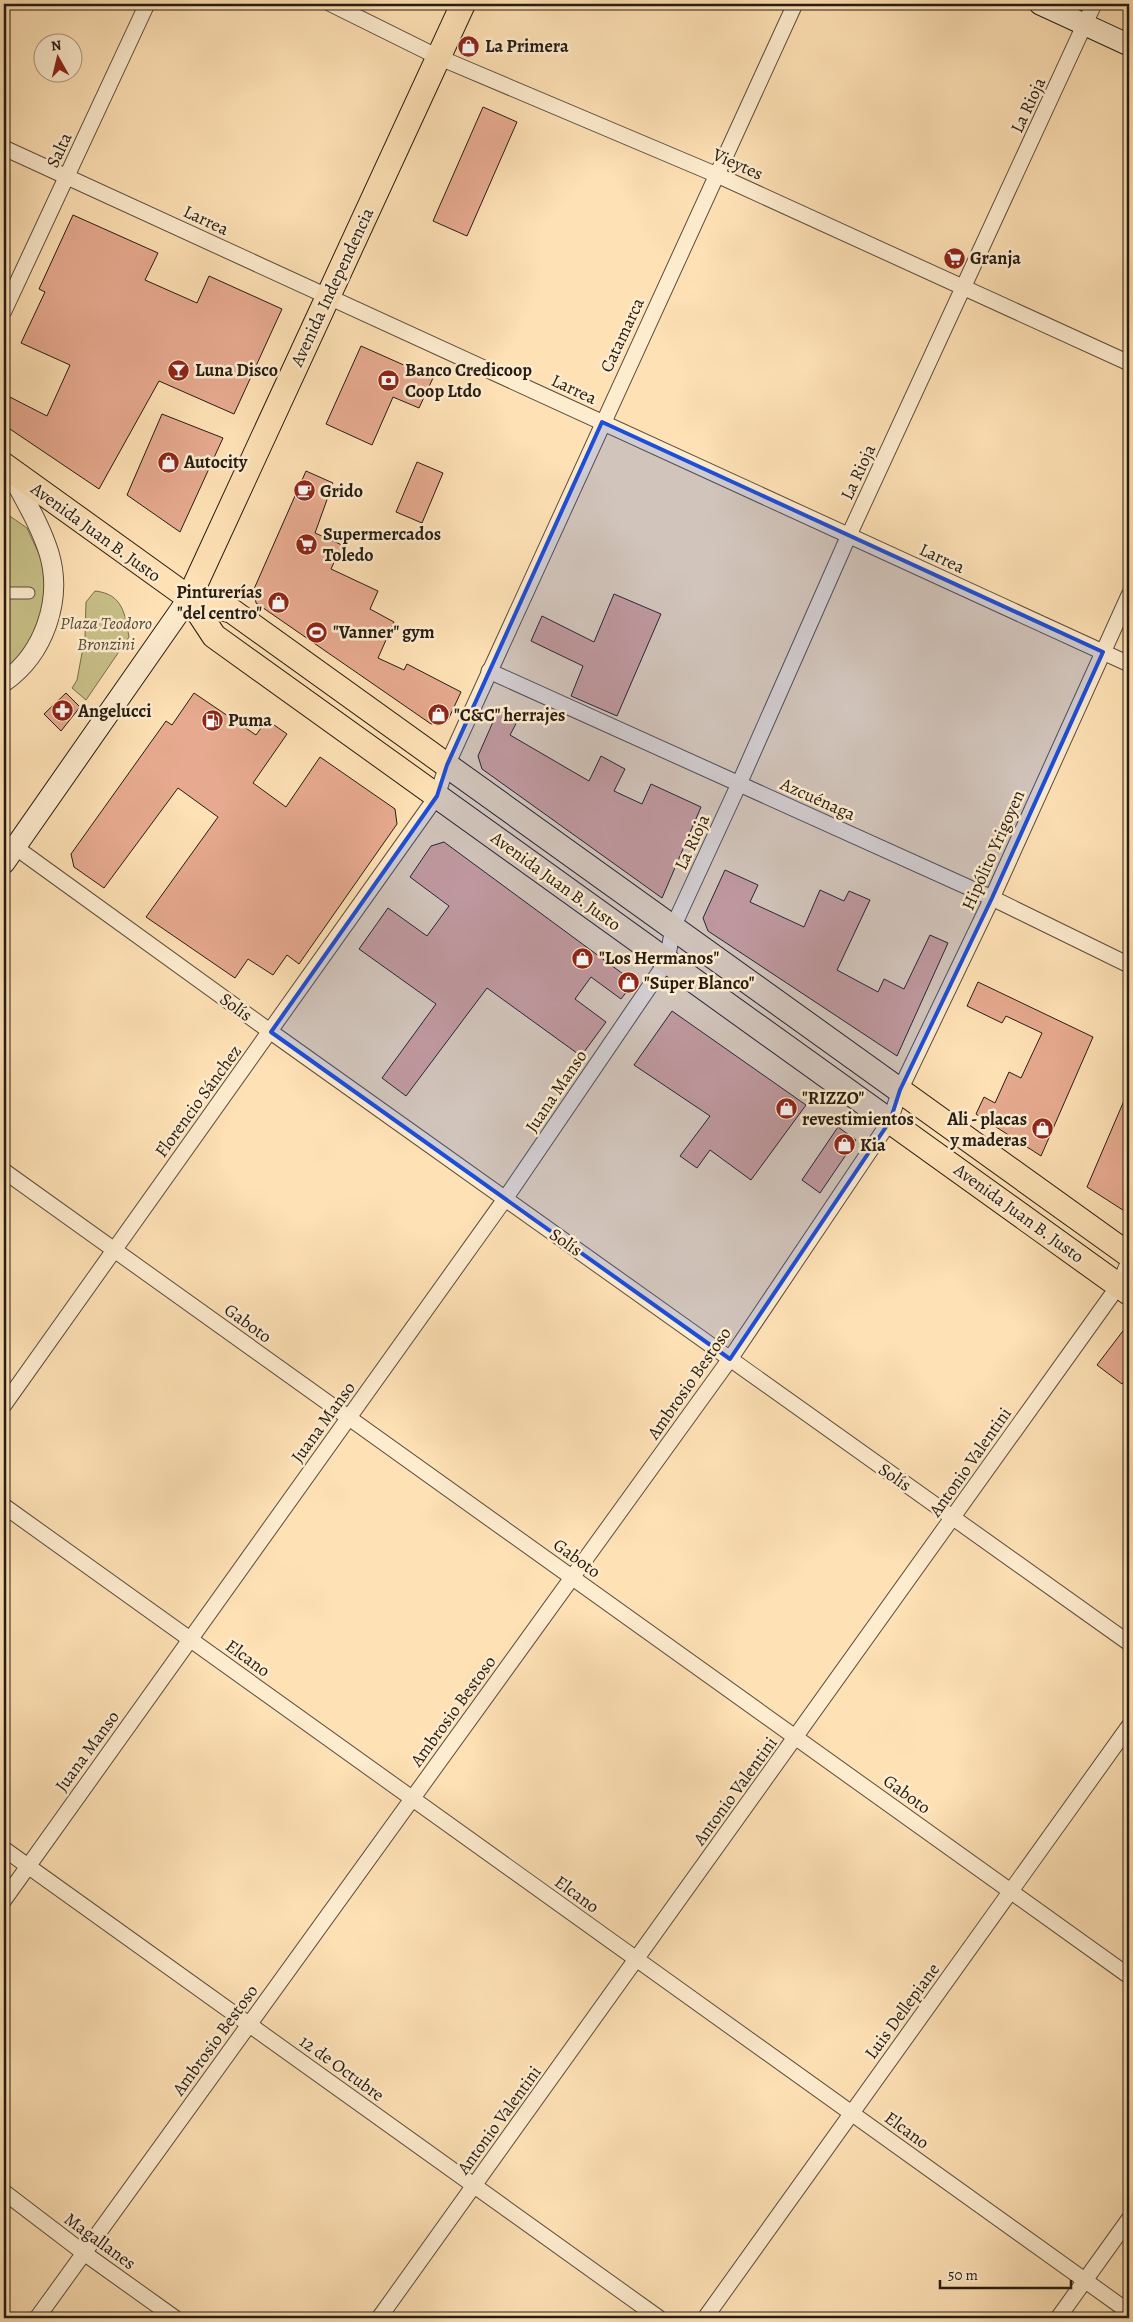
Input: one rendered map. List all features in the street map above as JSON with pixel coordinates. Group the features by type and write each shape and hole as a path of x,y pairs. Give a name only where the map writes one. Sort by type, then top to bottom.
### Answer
{"main road":[{"name":"Avenida Independencia","path":"189,598 463,4"},
{"path":"1040,4 1129,45"},
{"name":"Avenida Juan B. Justo","path":"6,467 189,598 232,611 1129,1255"},
{"path":"7,849 189,598"},
{"name":"Avenida Juan B. Justo","path":"189,598 214,636 1124,1289"}],"street":[{"name":"Salta","path":"4,311 147,4"},
{"name":"Vieytes","path":"331,4 438,57 717,175 1129,364"},
{"name":"Catamarca","path":"447,765 602,422 795,4"},
{"name":"La Rioja","path":"667,961 673,928 849,536 1094,4"},
{"name":"Larrea","path":"4,148 1129,664"},
{"path":"4,682 30,658 43,636 54,594 49,554 34,518 6,467"},
{"path":"4,593 29,593"},
{"name":"Hipólito Yrigoyen","path":"890,1121 900,1090 992,898 1129,595"},
{"name":"Azcuénaga","path":"490,670 992,898 1129,965"},
{"name":"Florencio Sánchez","path":"4,1405 438,796 447,765"},
{"name":"Solís","path":"7,849 271,1032 1129,1643"},
{"name":"Juana Manso","path":"4,1900 505,1199 667,961"},
{"name":"Ambrosio Bestoso","path":"37,2318 730,1359 890,1121"},
{"name":"Gaboto","path":"4,1171 1129,1976"},
{"name":"Antonio Valentini","path":"380,2318 954,1518 1124,1289 1129,1261"},
{"name":"Elcano","path":"4,1506 1129,2312"},
{"name":"Luis Dellepiane","path":"705,2318 1129,1726"},
{"name":"12 de Octubre","path":"4,1849 659,2318"},
{"name":"Magallanes","path":"4,2192 84,2253 175,2318"},
{"path":"1058,2318 1129,2219"}],"highlighted area":[{"path":"602,422 1103,652 992,898 900,1090 890,1121 730,1359 271,1032 437,796 447,765"}],"green space":[{"path":"4,512 27,528 44,565 48,602 33,641 4,672"},
{"name":"Plaza Teodoro Bronzini","path":"95,591 112,596 121,606 129,637 86,700 72,688 77,680 85,637 86,602"}],"building":[{"path":"483,107 517,122 467,236 433,221"},
{"path":"73,215 158,253 145,280 197,303 209,276 282,309 234,414 159,381 99,489 4,425 4,394 47,416 70,365 21,343 45,292 39,289"},
{"name":"Banco Credicoop Coop Ltdo","path":"361,346 433,378 419,408 393,397 372,445 326,424"},
{"path":"162,414 223,438 180,532 127,495"},
{"path":"417,462 443,473 422,523 396,512"},
{"path":"306,471 333,483 315,533 342,545 331,569 378,591 370,609 394,622 378,658 404,670 407,664 461,692 448,720 431,724 256,603 254,589"},
{"path":"614,594 661,614 617,716 571,696 583,666 531,641 542,616 594,642"},
{"name":"Angelucci","path":"66,693 80,707 61,731 44,714"},
{"path":"194,693 256,735 267,720 287,734 253,783 286,807 320,757 395,809 397,824 299,964 287,955 273,975 248,959 235,978 146,917 218,817 178,788 104,888 74,867 71,854 166,721 172,725"},
{"path":"508,710 520,716 510,735 589,781 601,756 625,769 614,791 642,804 651,784 701,807 662,898 482,769 478,756 496,715"},
{"path":"444,842 634,982 621,999 591,977 575,999 606,1022 581,1056 487,988 406,1096 382,1078 436,1004 359,949 388,908 427,936 449,906 410,877 431,846"},
{"path":"725,870 758,885 750,902 804,927 820,890 844,901 849,891 870,900 837,970 878,992 884,979 904,989 930,935 948,943 897,1056 708,931 703,918"},
{"path":"978,982 1093,1037 1041,1156 976,1114 984,1097 995,1103 1009,1072 1021,1078 1042,1033 1006,1016 1002,1023 967,1006"},
{"path":"672,1011 806,1105 751,1180 710,1150 697,1168 680,1156 710,1116 634,1065"},
{"path":"1129,1089 1129,1214 1087,1187"},
{"path":"838,1127 856,1140 820,1193 802,1180"},
{"path":"1129,1323 1129,1374 1122,1384 1097,1365"}],"place":[{"name":"La Primera","path":"469,46"},
{"name":"Granja","path":"954,258"},
{"name":"Luna Disco","path":"179,370"},
{"name":"Banco Credicoop Coop Ltdo","path":"389,380"},
{"name":"Autocity","path":"168,462"},
{"name":"Grido","path":"304,491"},
{"name":"Supermercados Toledo","path":"307,544"},
{"name":"Pinturerías \"del centro\"","path":"278,602"},
{"name":"\"Vanner\" gym","path":"317,632"},
{"name":"Angelucci","path":"62,711"},
{"name":"\"C&C\" herrajes","path":"438,715"},
{"name":"Puma","path":"212,720"},
{"name":"\"Los Hermanos\"","path":"583,958"},
{"name":"\"Super Blanco\"","path":"628,983"},
{"name":"\"RIZZO\" revestimientos","path":"786,1108"},
{"name":"Ali - placas y maderas","path":"1043,1129"},
{"name":"Kia","path":"844,1145"}]}
